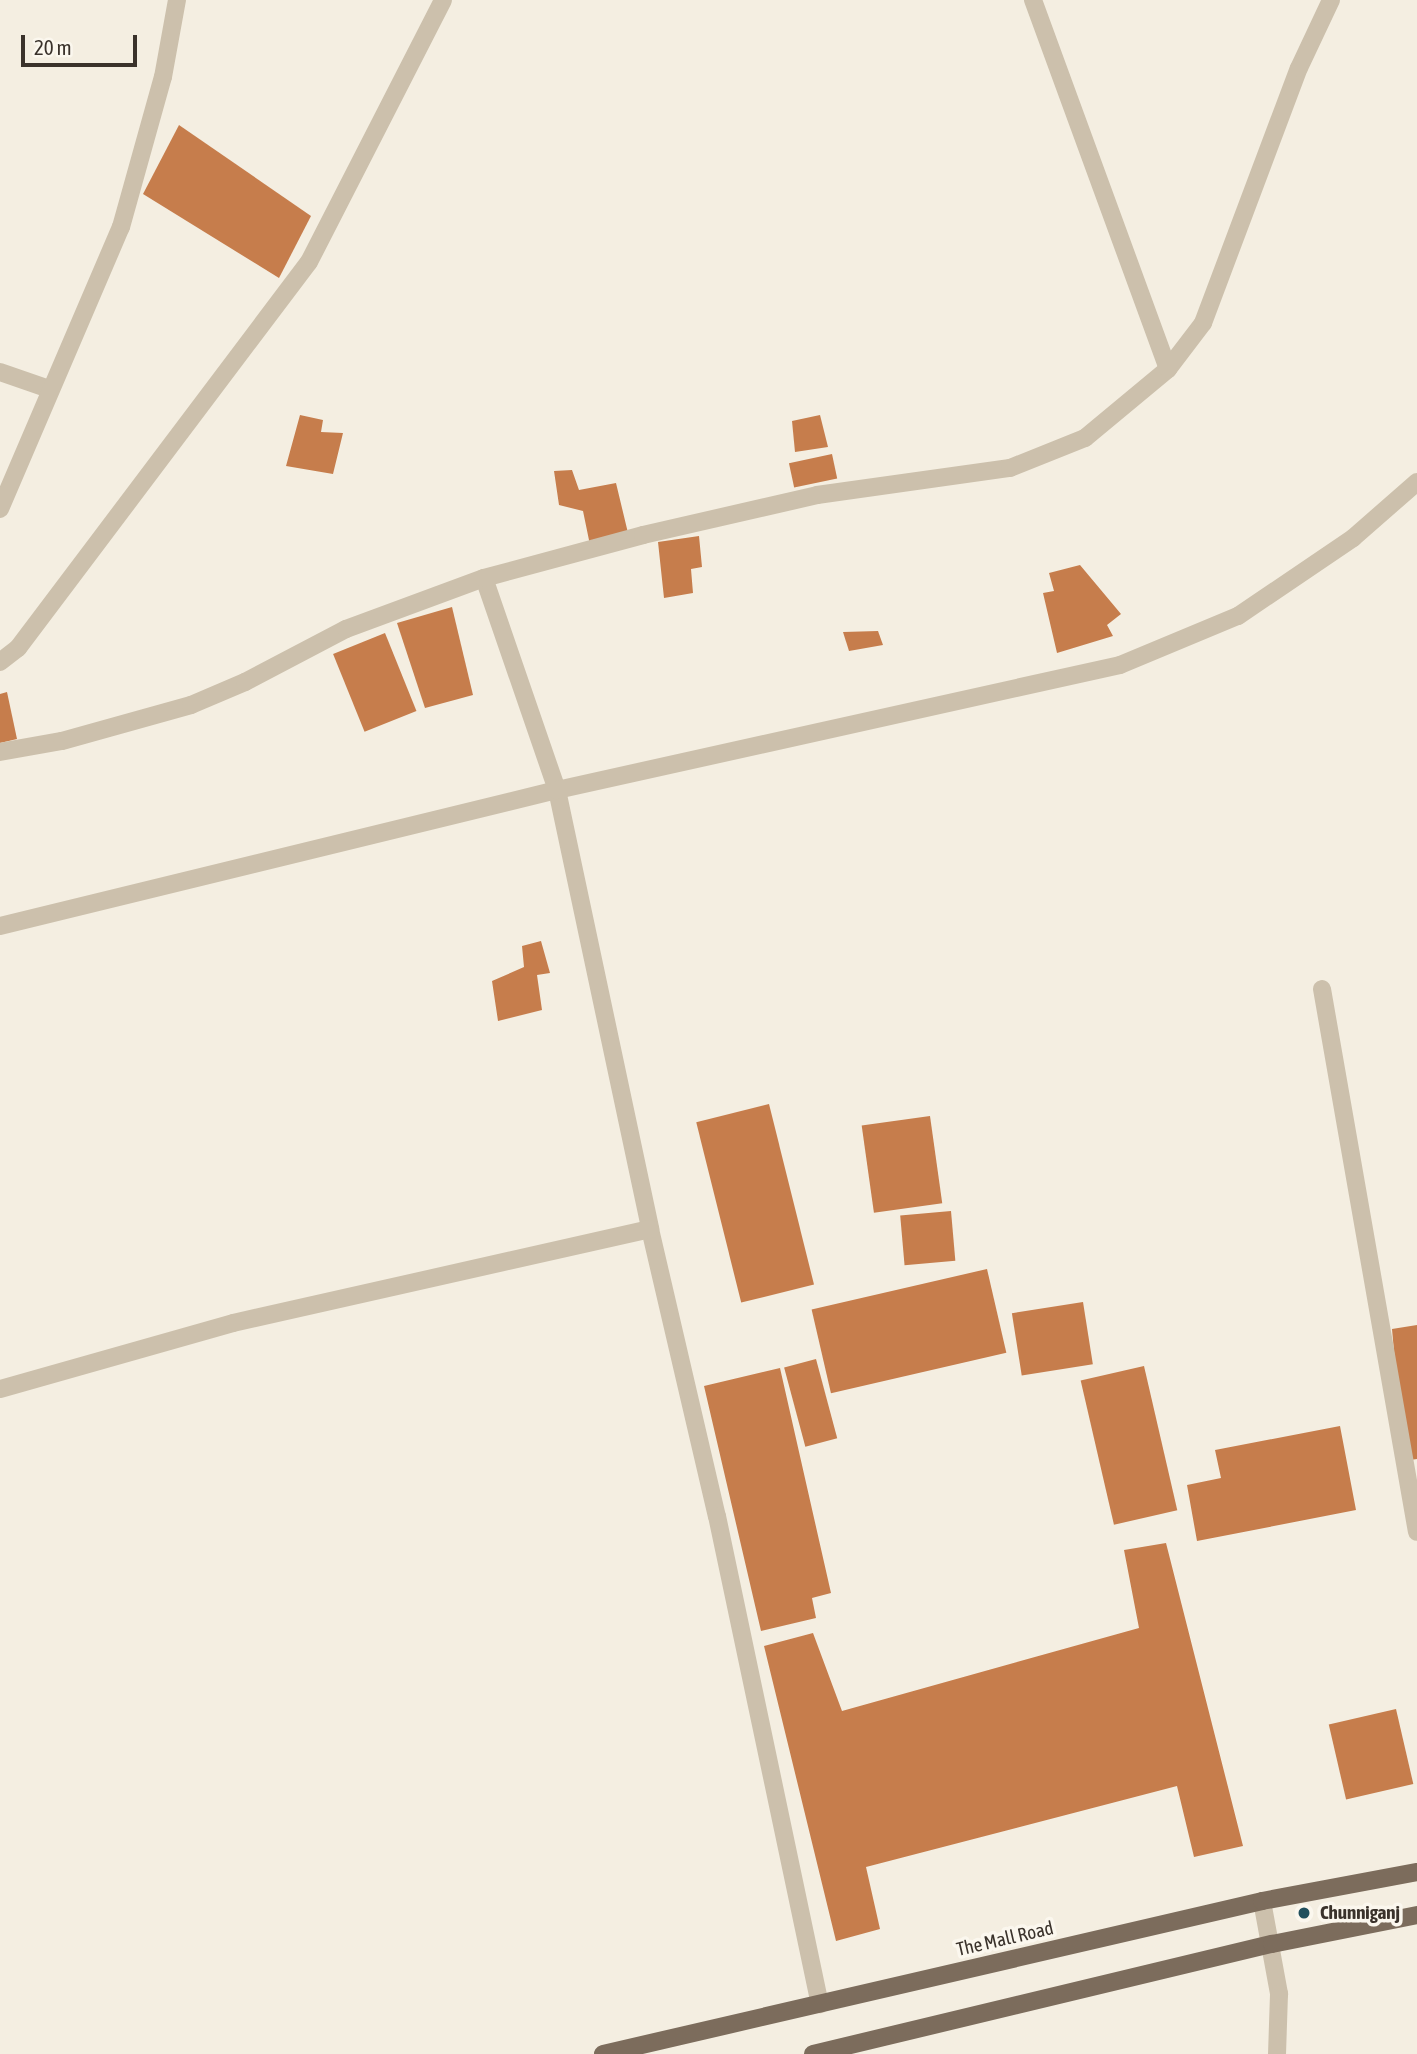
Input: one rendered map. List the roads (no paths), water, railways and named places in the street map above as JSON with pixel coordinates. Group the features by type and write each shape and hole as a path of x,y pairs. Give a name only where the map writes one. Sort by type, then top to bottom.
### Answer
{"main road":[{"name":"The Mall Road","path":"603,2054 1262,1901 1417,1872"},
{"path":"813,2054 1272,1944 1417,1915"}],"street":[{"path":"0,509 49,389 121,227 163,78 177,0"},
{"path":"0,662 18,648 309,262 443,0"},
{"path":"1033,0 1168,369"},
{"path":"0,752 62,741 191,705 245,682 346,629 485,578 643,535 817,495 1010,468 1085,438 1168,369 1203,324 1298,68 1331,0"},
{"path":"0,372 49,389"},
{"path":"0,926 557,790 1120,665 1238,616 1353,538 1417,482"},
{"path":"485,578 557,790 650,1229 717,1516 820,2004"},
{"path":"1322,989 1417,1532"},
{"path":"0,1389 233,1323 650,1229"},
{"path":"1262,1901 1272,1944 1279,1994 1276,2054"}],"place":[{"name":"Chunniganj","path":"1304,1913"}]}
